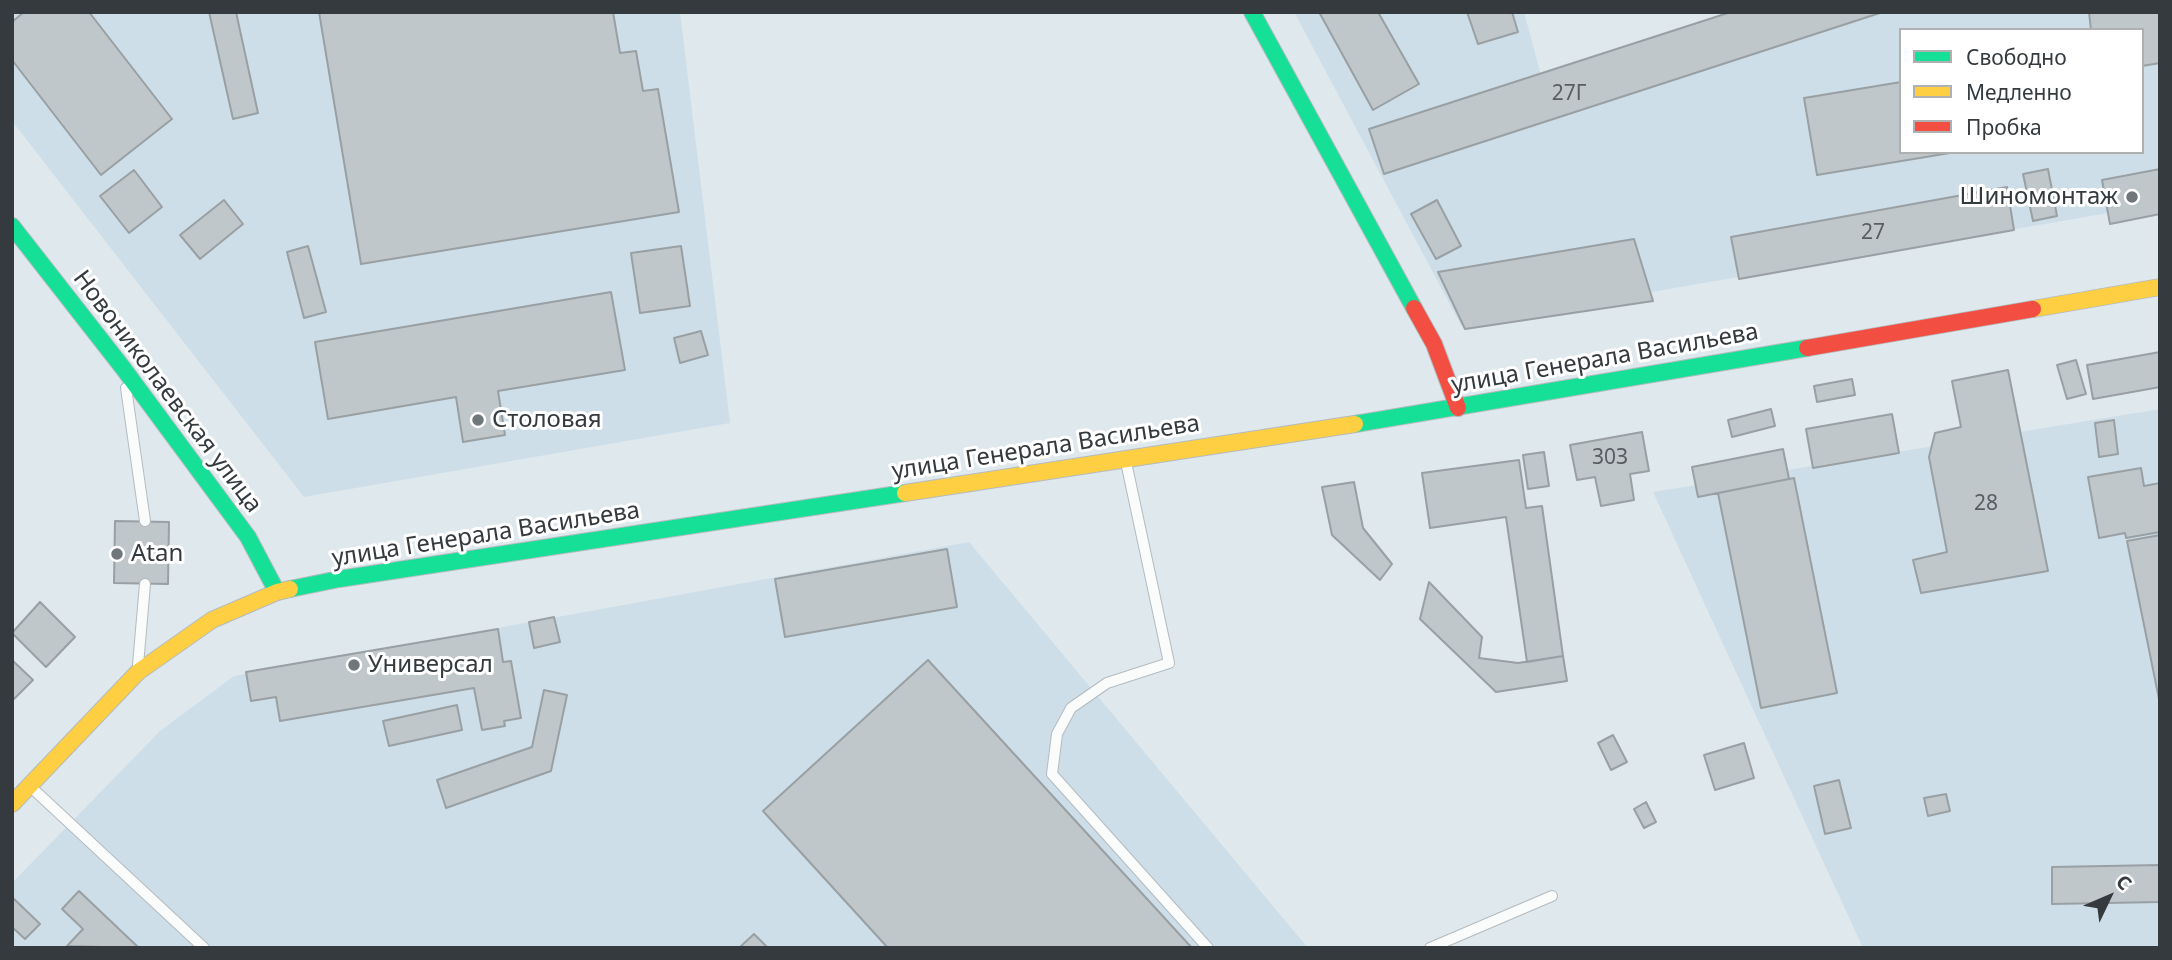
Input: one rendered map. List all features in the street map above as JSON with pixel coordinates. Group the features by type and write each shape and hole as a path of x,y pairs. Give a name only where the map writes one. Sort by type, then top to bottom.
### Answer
{"main road":[{"path":"1252,12 1434,344 1458,408"},
{"name":"Новониколаевская улица","path":"12,226 123,368 248,537 277,592"},
{"name":"улица Генерала Васильева","path":"12,804 138,673 212,620 277,592 339,579 1458,408 2160,287"}],"lane":[{"path":"123,368 145,521"},
{"path":"1125,459 1169,663 1107,683 1071,708 1056,734 1052,774 1209,948"},
{"path":"138,673 145,584"},
{"path":"30,786 204,948"},
{"path":"1430,948 1552,896"}],"shaded area":[{"path":"12,12 680,12 730,423 304,497 12,121"},
{"path":"1294,12 1524,12 1552,116 1867,12 2160,12 2160,204 1461,325"},
{"path":"2160,409 2160,948 1863,948 1653,492"},
{"path":"969,542 1308,948 12,948 12,883 160,731 234,676"}],"building":[{"path":"24,12 89,12 172,119 101,175 12,60 12,22"},
{"path":"209,12 236,12 258,113 233,119"},
{"path":"319,12 613,12 620,53 636,51 643,91 658,89 679,212 361,264"},
{"path":"1319,12 1378,12 1419,84 1373,110"},
{"path":"1467,12 1512,12 1518,32 1478,44"},
{"path":"1731,12 1883,12 1384,174 1369,129"},
{"path":"2089,12 2160,12 2160,63 2144,66 2144,28 2091,28"},
{"path":"1899,82 1899,154 1944,154 1817,175 1804,98"},
{"path":"2048,169 2057,216 2033,221 2023,174"},
{"name":"Шиномонтаж","path":"2160,169 2160,214 2110,224 2102,180"},
{"path":"134,170 162,207 129,233 100,196"},
{"path":"2007,187 2014,230 1739,279 1731,237"},
{"path":"224,200 243,224 200,259 180,235"},
{"path":"1437,200 1461,246 1436,259 1411,214"},
{"path":"1634,239 1653,301 1465,329 1438,272"},
{"path":"308,246 326,312 304,318 287,252"},
{"path":"681,246 690,306 640,313 631,253"},
{"path":"611,292 625,370 498,391 505,435 463,442 456,397 328,419 315,342"},
{"path":"701,331 708,355 680,363 674,338"},
{"path":"2160,352 2160,387 2093,399 2087,365"},
{"path":"2076,360 2086,394 2067,399 2057,365"},
{"path":"2008,370 2048,571 1921,593 1913,560 1947,552 1929,457 1935,433 1961,427 1952,381"},
{"path":"1852,379 1855,395 1817,402 1814,386"},
{"path":"1771,409 1775,426 1732,437 1728,420"},
{"path":"1892,414 1899,453 1813,468 1806,429"},
{"path":"2114,420 2118,454 2099,457 2095,423"},
{"path":"1642,432 1649,471 1630,474 1634,500 1601,506 1595,477 1577,480 1570,445"},
{"path":"1783,449 1789,479 1698,497 1692,467"},
{"path":"1544,452 1549,486 1528,489 1523,455"},
{"path":"1519,460 1526,508 1542,506 1563,656 1527,662 1506,517 1430,528 1422,473"},
{"path":"2141,468 2144,486 2160,483 2160,532 2126,538 2125,533 2099,538 2088,477"},
{"path":"1794,478 1837,693 1761,708 1718,493"},
{"path":"1354,482 1363,528 1392,564 1380,580 1332,535 1322,487"},
{"path":"115,521 169,522 168,584 114,583"},
{"path":"2160,535 2160,704 2127,541"},
{"path":"947,549 957,607 785,637 775,579"},
{"path":"1429,582 1482,637 1479,658 1518,663 1563,656 1567,681 1496,692 1420,619"},
{"path":"40,602 75,637 46,667 12,633"},
{"path":"554,617 560,642 534,648 529,622"},
{"path":"498,629 503,662 511,661 521,718 504,721 505,726 482,730 474,688 280,721 276,697 251,701 246,672"},
{"path":"12,660 33,680 12,701"},
{"path":"928,660 1192,948 888,948 763,811"},
{"path":"544,690 567,695 551,771 446,808 437,780 532,747"},
{"path":"457,705 462,730 389,746 383,721"},
{"path":"1613,735 1627,762 1611,770 1598,743"},
{"path":"1744,743 1754,778 1715,790 1704,755"},
{"path":"1839,780 1851,828 1825,834 1814,786"},
{"path":"1946,794 1950,811 1928,816 1924,798"},
{"path":"1646,802 1656,822 1644,828 1634,809"},
{"path":"2160,865 2160,902 2052,904 2052,867"},
{"path":"79,891 139,948 67,946 83,929 62,909"},
{"path":"12,897 40,924 25,939 12,927"},
{"path":"754,934 768,948 739,948"}],"traffic: fast":[{"path":"1252,12 1414,308"},
{"path":"12,226 123,368 248,537 277,592"},
{"path":"1355,424 1807,348"},
{"path":"290,589 339,579 905,493"}],"traffic: slow":[{"path":"2033,309 2160,287"},
{"path":"905,493 1355,424"},
{"path":"12,804 138,672 212,620 290,589"}],"traffic: jam":[{"path":"1414,308 1434,344 1458,408"},
{"path":"1807,348 2033,309"}],"place":[{"name":"Шиномонтаж","path":"2132,197"},
{"name":"Столовая","path":"478,420"},
{"name":"Atan","path":"117,554"},
{"name":"Универсал","path":"354,665"}]}
